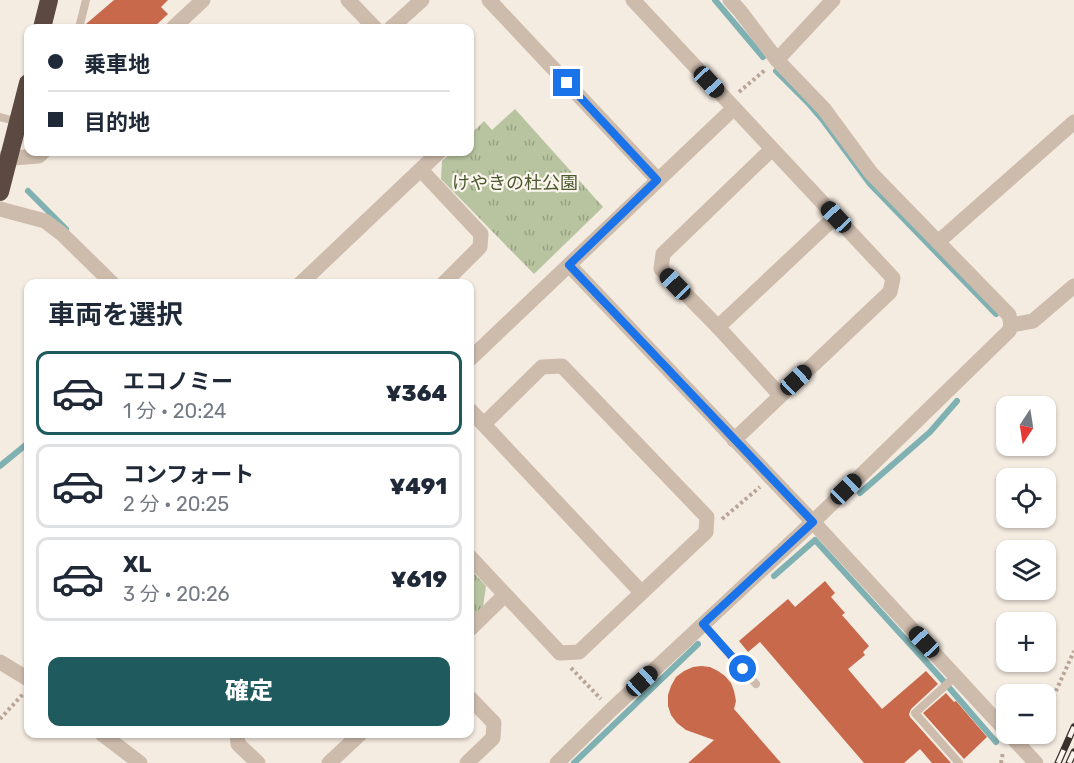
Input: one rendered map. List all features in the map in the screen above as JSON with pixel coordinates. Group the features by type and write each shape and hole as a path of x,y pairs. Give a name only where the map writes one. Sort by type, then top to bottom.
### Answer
{"highway":[{"path":"43,24 49,0"},
{"path":"0,192 5,158 19,122 24,100"}],"street":[{"path":"177,24 203,0"},
{"path":"348,0 371,24"},
{"path":"396,24 422,0"},
{"path":"489,0 657,180"},
{"path":"633,0 735,102 772,149 893,278 890,291 734,440"},
{"path":"556,763 813,522 1009,331 1011,325 1009,315 871,173 824,109 777,60 730,0"},
{"path":"777,60 833,0"},
{"path":"474,354 657,180 735,102"},
{"path":"938,242 1074,122"},
{"path":"772,149 663,254 661,269 780,395"},
{"path":"5,158 39,156"},
{"path":"305,279 435,156"},
{"path":"421,170 481,234 480,247 448,279"},
{"path":"0,209 45,221 62,234 108,279"},
{"path":"718,327 836,217"},
{"path":"569,265 813,522 953,679 996,720"},
{"path":"1011,325 1033,321 1074,286"},
{"path":"474,561 560,653 579,652 706,532 707,517 562,366 542,367 484,424"},
{"path":"474,414 641,592"},
{"path":"474,625 505,595"},
{"path":"0,662 24,682"},
{"path":"467,763 493,738 494,723 474,702"},
{"path":"107,738 140,763"},
{"path":"237,738 238,744 258,763"},
{"path":"329,763 356,738"},
{"path":"1019,744 1036,763"}],"lane":[{"path":"80,24 86,0"},
{"path":"0,117 19,122"},
{"path":"703,624 756,684"},
{"path":"953,679 915,713 958,763"}],"path":[{"path":"735,102 777,60"},
{"path":"706,532 761,486"},
{"path":"1056,691 1074,651"},
{"path":"560,653 573,671 611,710"},
{"path":"0,719 24,690"}],"green space":[{"name":"けやきの杜公園","path":"515,109 603,207 534,274 441,179 442,161 448,156 474,156 474,131 484,121 492,130"},
{"path":"474,573 486,586 483,607 474,615"}],"building":[{"path":"114,0 168,0 161,7 168,14 157,24 86,24"},
{"path":"825,581 835,593 831,597 845,613 842,615 869,646 863,652 865,655 848,669 882,709 926,671 938,684 911,709 909,714 951,763 932,763 920,749 904,763 864,763 760,642 748,652 739,641 788,599 795,607"},
{"path":"701,666 718,671 731,683 736,701 734,709 781,763 688,763 714,740 686,730 677,723 668,706 668,695 676,677 693,667"},
{"path":"946,693 954,702 956,701 987,737 964,759 923,713"}],"waterway":[{"path":"715,0 763,57"},
{"path":"776,71 822,119 870,184 996,314"},
{"path":"28,191 66,229"},
{"path":"860,493 930,432 957,401"},
{"path":"0,466 24,446"},
{"path":"774,576 815,540 996,742"},
{"path":"574,763 698,644"}],"railway":[{"path":"1058,763 1074,727"},
{"path":"1069,763 1074,752"}],"route":[{"path":"567,83 657,180 569,265 813,522 703,624 743,669"}]}
